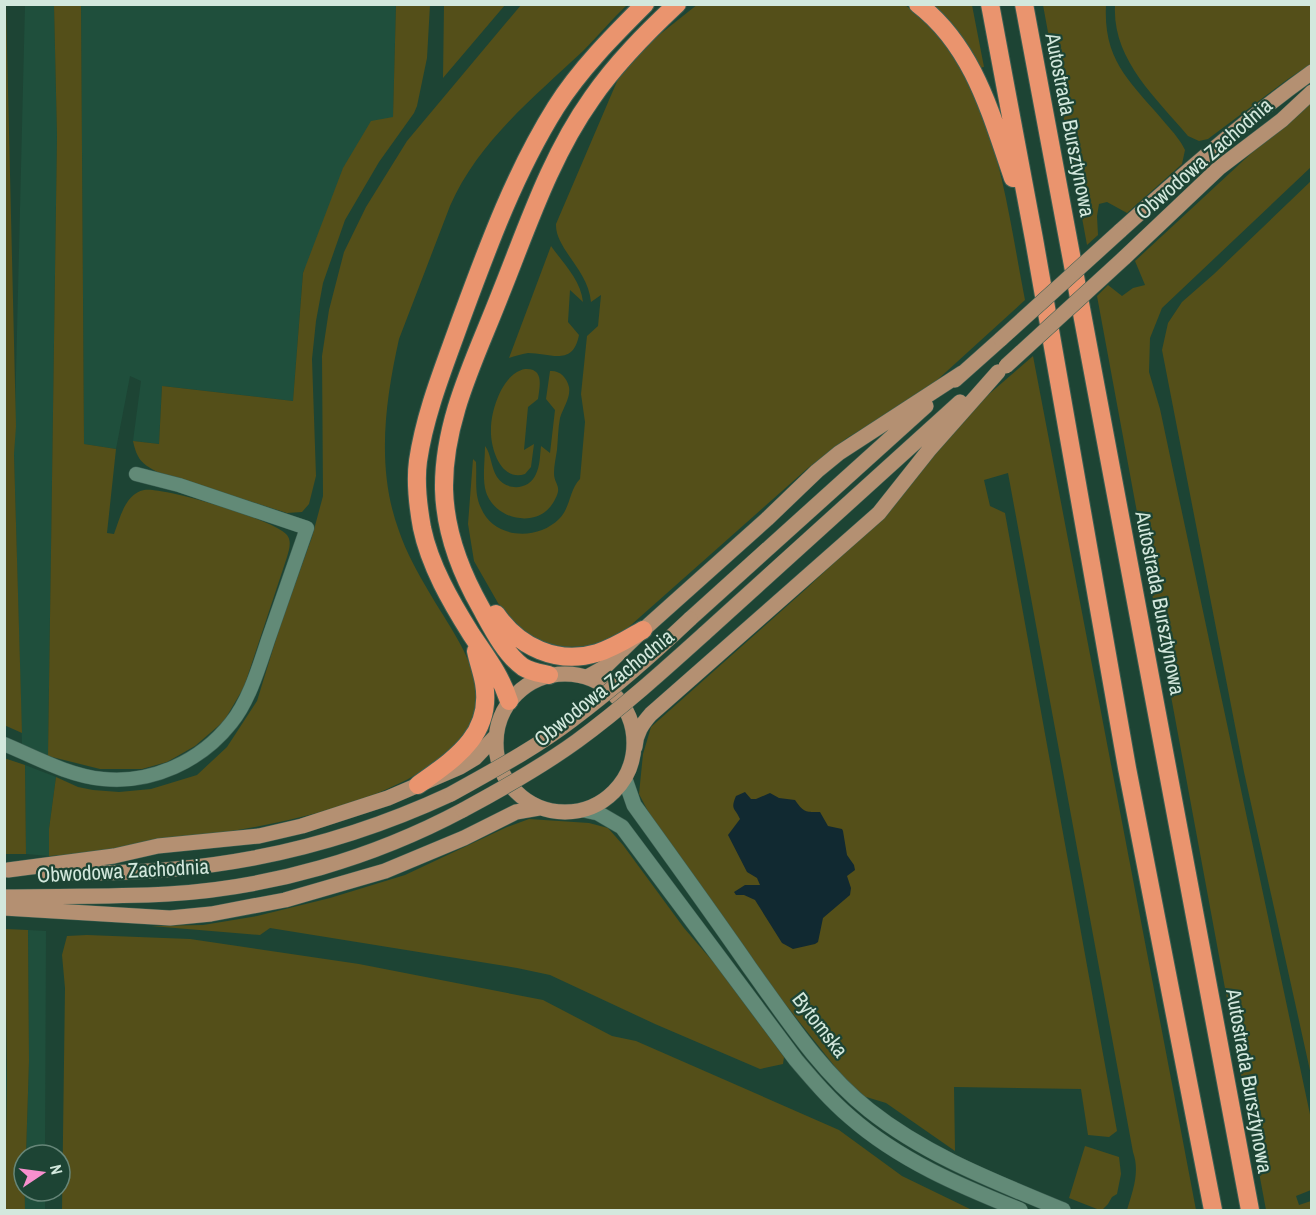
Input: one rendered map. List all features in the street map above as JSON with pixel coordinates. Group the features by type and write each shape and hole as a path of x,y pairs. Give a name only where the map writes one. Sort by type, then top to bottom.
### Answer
{"highway":[{"path":"509,701 499,675 441,582 428,550 417,501 418,462 430,409 477,278 527,157 574,82 645,4"},
{"path":"549,675 524,667 510,654 461,570 448,525 444,489 445,459 452,422 546,182 566,139 592,98 624,57 672,10 686,4"},
{"path":"918,4 951,35 973,69 1034,239"},
{"path":"990,4 1034,239 1127,768 1213,1210"},
{"name":"Autostrada Bursztynowa","path":"1024,4 1250,1210"},
{"path":"448,525 484,596 502,622 514,636 525,644 549,654 582,656 599,653 644,630"},
{"path":"418,785 462,752 482,717 485,699 484,683 472,635"}],"main road":[{"name":"Obwodowa Zachodnia","path":"7,870 80,874 162,870 225,864 269,856 351,835 393,820 451,794 507,763 571,721 618,683 1209,151 1265,105 1311,72"},
{"name":"Obwodowa Zachodnia","path":"4,897 171,894 255,882 338,863 383,848 430,828 531,772 576,742 633,697 965,397 1002,369 1219,168 1282,120 1311,92"},
{"path":"634,747 634,734 626,709 610,690 587,677 569,673 549,675 534,680 520,689 502,712 495,737 499,766 506,780 526,801 539,808 561,812 584,810 607,798 625,779 632,763 634,747 635,738 651,714 879,513 929,450 1002,369"},
{"path":"587,677 605,667 839,453 962,373"},
{"path":"7,870 102,858 158,846 259,836 334,816 418,785 469,762 495,737"},
{"path":"4,908 170,918 193,917 285,900 385,871 464,838 516,812 539,808"}],"street":[{"path":"4,744 74,773 103,779 139,778 170,770 202,753 232,722 253,683 307,528 179,485 136,474"},
{"name":"Bytomska","path":"625,779 634,805 784,1016 836,1080 867,1109 921,1146 1063,1210"},
{"name":"Bytomska","path":"584,810 598,813 622,826 796,1060 824,1093 850,1118 915,1163 1020,1210"}],"shaded area":[{"path":"54,4 57,136 48,756 22,745 14,454 25,5"},
{"path":"81,4 84,444 116,449 107,533 114,534 121,514 132,496 144,490 155,490 218,505 262,521 287,535 290,543 244,687 224,721 195,746 167,762 142,769 100,769 48,756 57,136 54,5"},
{"path":"698,4 905,5 930,26 965,73 987,127 1001,176 1025,300 924,392 847,438 808,468 622,633 595,646 565,647 538,641 520,632 498,603 474,561 468,524 473,459 476,462 479,503 487,518 496,526 506,531 528,533 550,526 563,514 576,483 580,479 585,422 581,394 587,336 598,326 601,295 591,302 589,290 561,242 556,224 618,79 654,39"},
{"path":"4,5 6,5 16,426 14,454 22,733 4,725"},
{"path":"81,5 396,5 393,117 303,272 293,401 162,386 159,444 133,441 141,381 130,376 116,449 84,444"},
{"path":"396,5 430,5 427,58 414,113 379,162 345,220 323,283 312,359 316,476 309,504 302,512 287,513 157,472 140,460 133,441 159,444 162,386 293,401 303,273 343,168 371,121 393,117"},
{"path":"444,5 505,5 443,78"},
{"path":"521,5 627,5 583,51 508,122 476,161 450,206 399,339 390,387 385,435 387,484 405,547 470,663 478,693 474,716 466,736 457,746 417,774 385,790 314,814 204,836 80,854 49,856 49,829 56,777 78,787 119,792 151,789 197,775 227,747 257,701 280,626 312,537 323,496 322,356 329,310 344,252 366,207 407,141"},
{"path":"928,5 972,5 984,67 979,68"},
{"path":"1043,5 1106,5 1109,42 1122,71 1174,133 1185,150 1182,164 1127,213 1107,202 1099,204 1098,235 1087,245"},
{"path":"1115,5 1311,5 1311,64 1208,139 1199,141 1188,136 1150,92 1128,60 1120,43"},
{"path":"1311,98 1311,167 1162,308 1150,338 1149,372 1160,409 1311,1119 1311,1190 1296,1196 1299,1205 1311,1201 1311,1210 1266,1210 1097,296 1108,285 1122,296 1133,288 1145,285 1135,261"},
{"path":"1311,181 1311,1075 1244,772 1162,350 1168,323 1182,302"},
{"path":"551,246 571,272 582,294 583,302 570,290 568,322 579,335 576,345 566,355 528,353 509,358"},
{"path":"1033,356 1196,1210 1127,1210 1135,1181 1135,1159 1008,473 984,480 990,506 1005,513 1117,1131 1109,1137 1088,1135 1081,1089 954,1087 955,1151 886,1103 863,1096 844,1078 766,980 652,819 639,794 643,754 651,727 806,589 894,506 929,459 988,395"},
{"path":"525,369 531,369 538,374 539,388 538,399 528,407 524,450 534,444 531,467 525,474 517,475 503,468 495,454 491,437 492,421 496,402 505,384 510,377"},
{"path":"550,371 564,377 569,391 559,426 554,473 558,493 546,511 537,516 517,518 498,509 486,492 485,446 495,473 501,482 517,487 533,480 538,468 541,446 550,453 555,410 546,399"},
{"path":"4,758 25,765 26,854 5,854"},
{"path":"25,765 56,777 49,829 49,856 26,854"},
{"path":"529,819 589,823 608,828 684,928 715,964 784,1057 783,1064 760,1069 655,1024 550,975 270,928 260,935 151,926 203,925 257,916 330,898 405,875"},
{"path":"5,929 28,930 29,1061 26,1143 12,1143 12,1203 25,1203 25,1210 5,1210 7,1079"},
{"path":"28,930 46,931 45,1143 26,1143 29,1061"},
{"path":"67,936 190,939 359,964 543,1000 612,1036 636,1041 839,1130 902,1176 972,1210 62,1210 62,1203 72,1203 72,1143 63,1143 65,988 62,955"},
{"path":"4,1019 7,1079 5,1210 4,1210"},
{"path":"1085,1146 1119,1157 1121,1174 1117,1194 1103,1209 1097,1209 1069,1198"},
{"path":"25,1203 45,1203 45,1210 25,1210"}],"water":[{"path":"745,792 751,799 770,793 779,798 795,800 806,811 820,812 828,826 843,831 847,855 855,870 847,876 851,888 850,895 823,918 818,942 815,944 793,949 782,943 755,900 744,895 736,895 734,892 745,885 760,885 757,878 747,872 728,835 740,819 733,807 734,801 736,796"}]}
